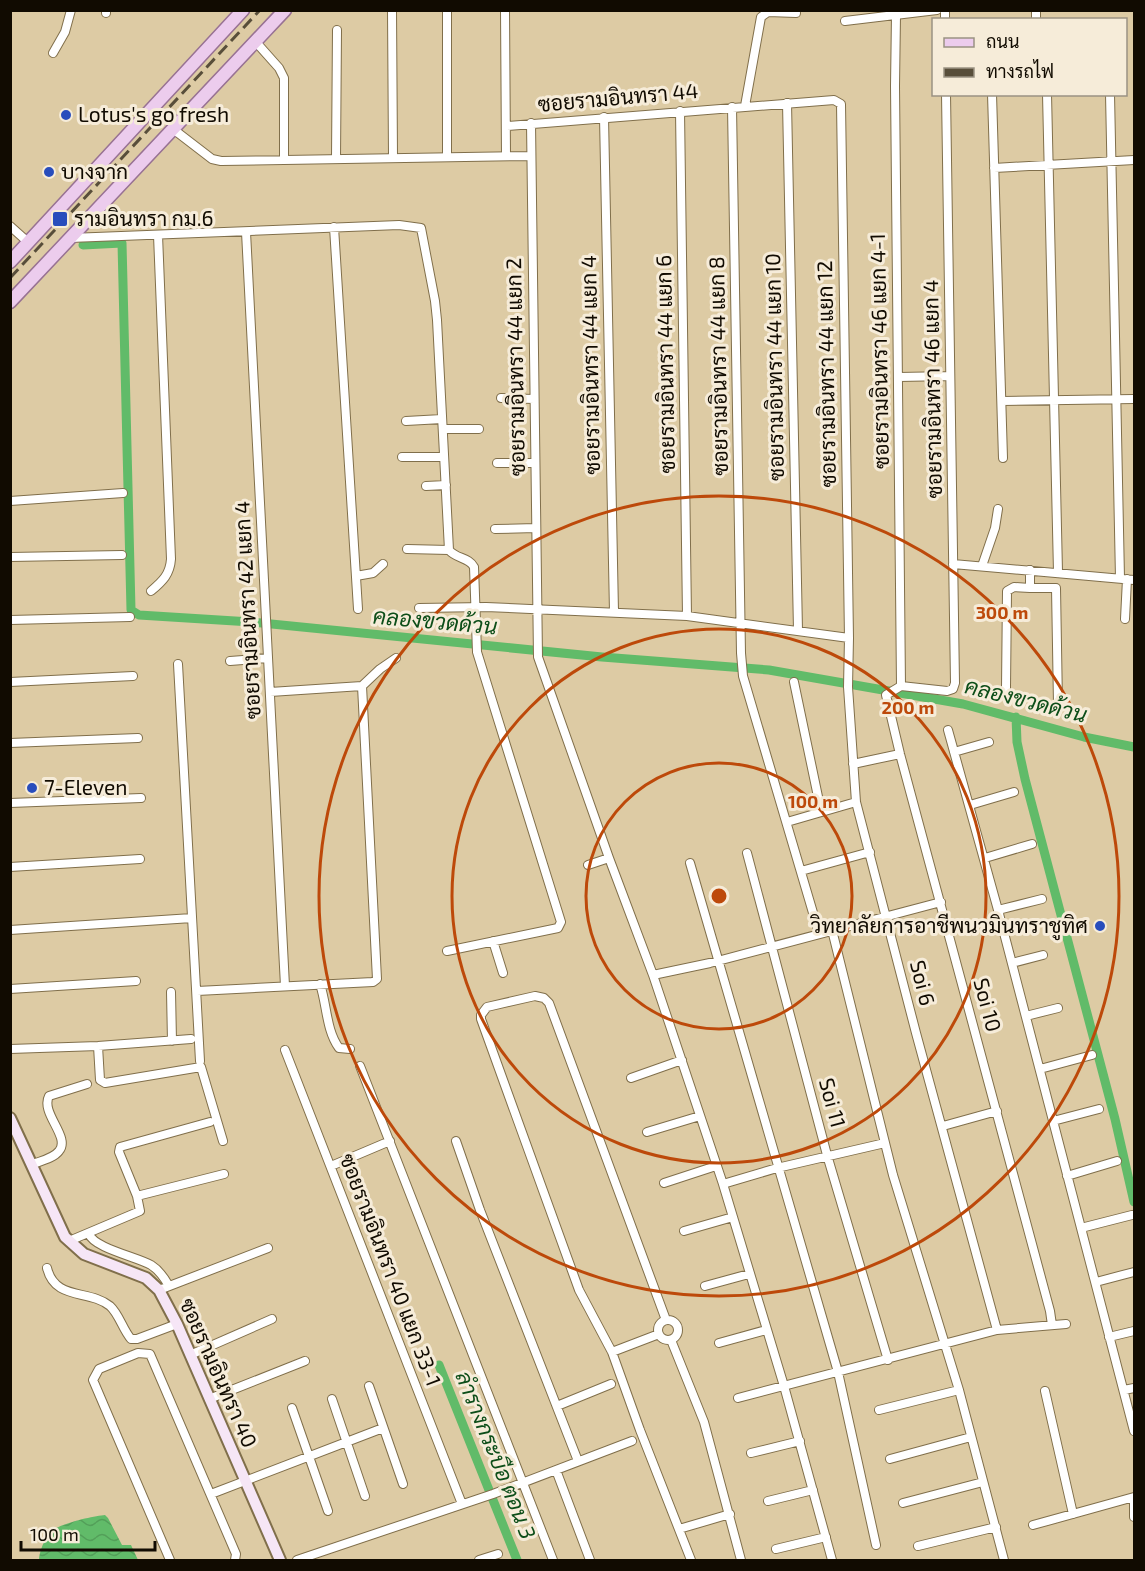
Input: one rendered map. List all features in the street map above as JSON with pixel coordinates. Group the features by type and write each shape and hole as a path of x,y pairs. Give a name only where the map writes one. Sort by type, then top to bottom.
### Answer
{"main road":[{"path":"10,262 243,10"},
{"path":"10,302 285,10"}],"street":[{"path":"52,53 65,32 72,10"},
{"path":"392,10 393,157"},
{"path":"447,10 447,156"},
{"name":"ซอยรามอินทรา 44","path":"505,10 507,126 834,100 839,102 841,109"},
{"path":"845,21 871,14 896,15 937,10"},
{"path":"745,106 761,16 768,12 796,13"},
{"name":"ซอยรามอินทรา 46 แยก 4-1","path":"896,15 901,686"},
{"path":"336,158 337,30"},
{"path":"255,41 279,68 284,78 284,159"},
{"name":"ซอยรามอินทรา 46 แยก 4","path":"901,686 947,692 953,689 955,683 946,96"},
{"path":"992,96 1003,458"},
{"path":"1047,96 1058,572"},
{"path":"1110,96 1117,399 1127,579 1125,619"},
{"name":"ซอยรามอินทรา 44 แยก 10","path":"787,103 798,630"},
{"name":"ซอยรามอินทรา 44 แยก 8","path":"732,107 743,676 819,933"},
{"name":"ซอยรามอินทรา 44 แยก 12","path":"841,109 849,638"},
{"name":"ซอยรามอินทรา 44 แยก 6","path":"680,111 687,616"},
{"name":"ซอยรามอินทรา 44 แยก 4","path":"604,117 614,612"},
{"name":"ซอยรามอินทรา 44 แยก 2","path":"531,123 538,657 653,975 723,1184 800,1441 832,1560"},
{"path":"506,156 507,126"},
{"path":"173,129 215,160 531,156"},
{"path":"994,168 1134,160"},
{"path":"70,238 334,227 413,225 421,228 435,301 448,550 453,555 473,564 477,652 561,922 558,928 447,951"},
{"path":"10,226 29,243"},
{"path":"334,227 358,609"},
{"name":"ซอยรามอินทรา 42 แยก 4","path":"246,232 285,986"},
{"path":"151,591 163,581 168,573 171,559 158,235"},
{"path":"899,377 950,376"},
{"path":"501,398 534,399"},
{"path":"1002,401 1134,399"},
{"path":"406,421 442,419"},
{"path":"443,429 479,429"},
{"path":"402,458 444,457"},
{"path":"497,463 535,463"},
{"path":"426,486 446,485"},
{"path":"10,501 123,493"},
{"path":"982,566 995,528 998,509"},
{"path":"495,529 536,528"},
{"path":"407,549 448,550"},
{"path":"10,557 122,555"},
{"path":"357,576 373,573 383,564"},
{"path":"953,564 1127,579"},
{"path":"1030,570 1030,588"},
{"path":"1006,688 1007,591 1014,587 1056,588 1058,704"},
{"path":"419,609 537,609 687,616 849,638"},
{"path":"10,620 130,617"},
{"name":"Soi 6","path":"849,638 848,683 856,802 916,1033 998,1330"},
{"path":"230,661 268,658"},
{"path":"270,692 362,686 396,658"},
{"path":"178,664 200,1061"},
{"path":"10,682 133,676"},
{"path":"794,682 821,811"},
{"path":"197,991 373,982 377,975 362,686"},
{"name":"Soi 10","path":"901,686 886,695 1052,1325"},
{"path":"948,730 985,858 1134,1431"},
{"path":"10,743 138,738"},
{"path":"954,753 989,742"},
{"path":"853,764 900,754"},
{"path":"970,805 1014,792"},
{"path":"10,803 141,798"},
{"path":"787,822 856,802"},
{"path":"985,858 1032,844"},
{"path":"801,871 870,852"},
{"name":"Soi 11","path":"747,853 827,1155 888,1360"},
{"path":"588,865 609,858"},
{"path":"10,867 140,859"},
{"path":"690,863 838,1372 876,1545"},
{"path":"998,910 1042,899"},
{"path":"653,975 941,902"},
{"path":"10,930 192,918"},
{"path":"832,930 885,1143 959,1390 1004,1560"},
{"path":"493,941 503,973"},
{"path":"1012,963 1042,956"},
{"path":"10,989 136,981"},
{"path":"320,984 329,1026 336,1045 339,1048 351,1049"},
{"path":"171,992 172,1041"},
{"path":"666,1320 549,1003 544,998 535,996 487,1007 481,1014 481,1019 549,1209 579,1290 612,1352 690,1560"},
{"path":"1026,1016 1058,1008"},
{"path":"10,1049 98,1046 191,1039"},
{"path":"98,1046 100,1080 105,1083 201,1067 223,1142"},
{"name":"ซอยรามอินทรา 40 แยก 33-1","path":"285,1050 462,1504"},
{"path":"1040,1069 1092,1055"},
{"path":"631,1078 682,1060"},
{"path":"360,1066 553,1560"},
{"path":"33,1164 56,1154 61,1149 62,1141 46,1101 49,1096 87,1084"},
{"path":"1053,1121 1100,1108"},
{"path":"943,1126 997,1111"},
{"path":"647,1132 700,1116"},
{"name":"ซอยรามอินทรา 40","path":"10,1118 65,1238 84,1254 146,1278 164,1288 190,1355 280,1560"},
{"path":"69,1241 140,1211 137,1196 119,1152 120,1147 210,1122"},
{"path":"331,1166 390,1141"},
{"path":"456,1141 480,1210 578,1461"},
{"path":"723,1184 827,1155 885,1143"},
{"path":"1068,1176 1117,1161"},
{"path":"664,1183 717,1166"},
{"path":"137,1196 224,1174"},
{"path":"1081,1228 1132,1215"},
{"path":"684,1231 733,1217"},
{"path":"89,1234 95,1242 150,1265 161,1273 164,1288 268,1248"},
{"path":"47,1268 53,1283 62,1289 110,1307 130,1339 137,1339 177,1324"},
{"path":"1096,1282 1134,1272"},
{"path":"705,1286 749,1274"},
{"path":"190,1355 272,1319"},
{"path":"666,1320 659,1326 659,1334 663,1339 671,1340"},
{"path":"666,1320 672,1321 677,1328 677,1333 671,1340"},
{"path":"738,1398 998,1330 1066,1324"},
{"path":"719,1343 766,1330"},
{"path":"1110,1337 1134,1331"},
{"path":"612,1352 659,1334"},
{"path":"671,1340 704,1422 741,1560"},
{"path":"170,1560 93,1380 99,1369 138,1353 150,1354 236,1554 235,1560"},
{"path":"209,1399 305,1361"},
{"path":"557,1406 611,1384"},
{"path":"369,1386 403,1484"},
{"path":"1124,1390 1134,1388"},
{"path":"879,1410 959,1390"},
{"path":"1045,1391 1073,1514"},
{"path":"332,1400 365,1496"},
{"path":"292,1408 328,1511"},
{"path":"211,1494 383,1428"},
{"path":"890,1459 971,1437"},
{"path":"297,1560 491,1495 632,1441"},
{"path":"751,1453 800,1441"},
{"path":"556,1470 590,1560"},
{"path":"903,1503 983,1482"},
{"path":"768,1500 813,1490"},
{"path":"1033,1525 1134,1499 1134,1515"},
{"path":"679,1529 730,1514"},
{"path":"918,1546 996,1527"},
{"path":"776,1549 826,1536"},
{"path":"479,1560 498,1554"}],"water":[{"path":"105,1515 122,1545 131,1545 138,1560 39,1560 44,1543 53,1530 76,1521"}],"waterway":[{"name":"คลองขวดด้วน","path":"83,245 122,243 131,610 139,615 251,622 602,657 769,670 963,704 1084,737 1134,747"},
{"path":"1016,717 1017,742 1025,779 1115,1119 1134,1202"},
{"name":"ลำรางกระบือ ตอน 3","path":"439,1365 517,1560"}],"railway":[{"path":"10,278 260,10"}],"place":[{"name":"Lotus's go fresh","path":"66,115"},
{"name":"บางจาก","path":"49,172"},
{"name":"รามอินทรา กม.6","path":"60,219"},
{"name":"7-Eleven","path":"32,788"},
{"name":"วิทยาลัยการอาชีพนวมินทราชูทิศ","path":"1100,926"}]}
